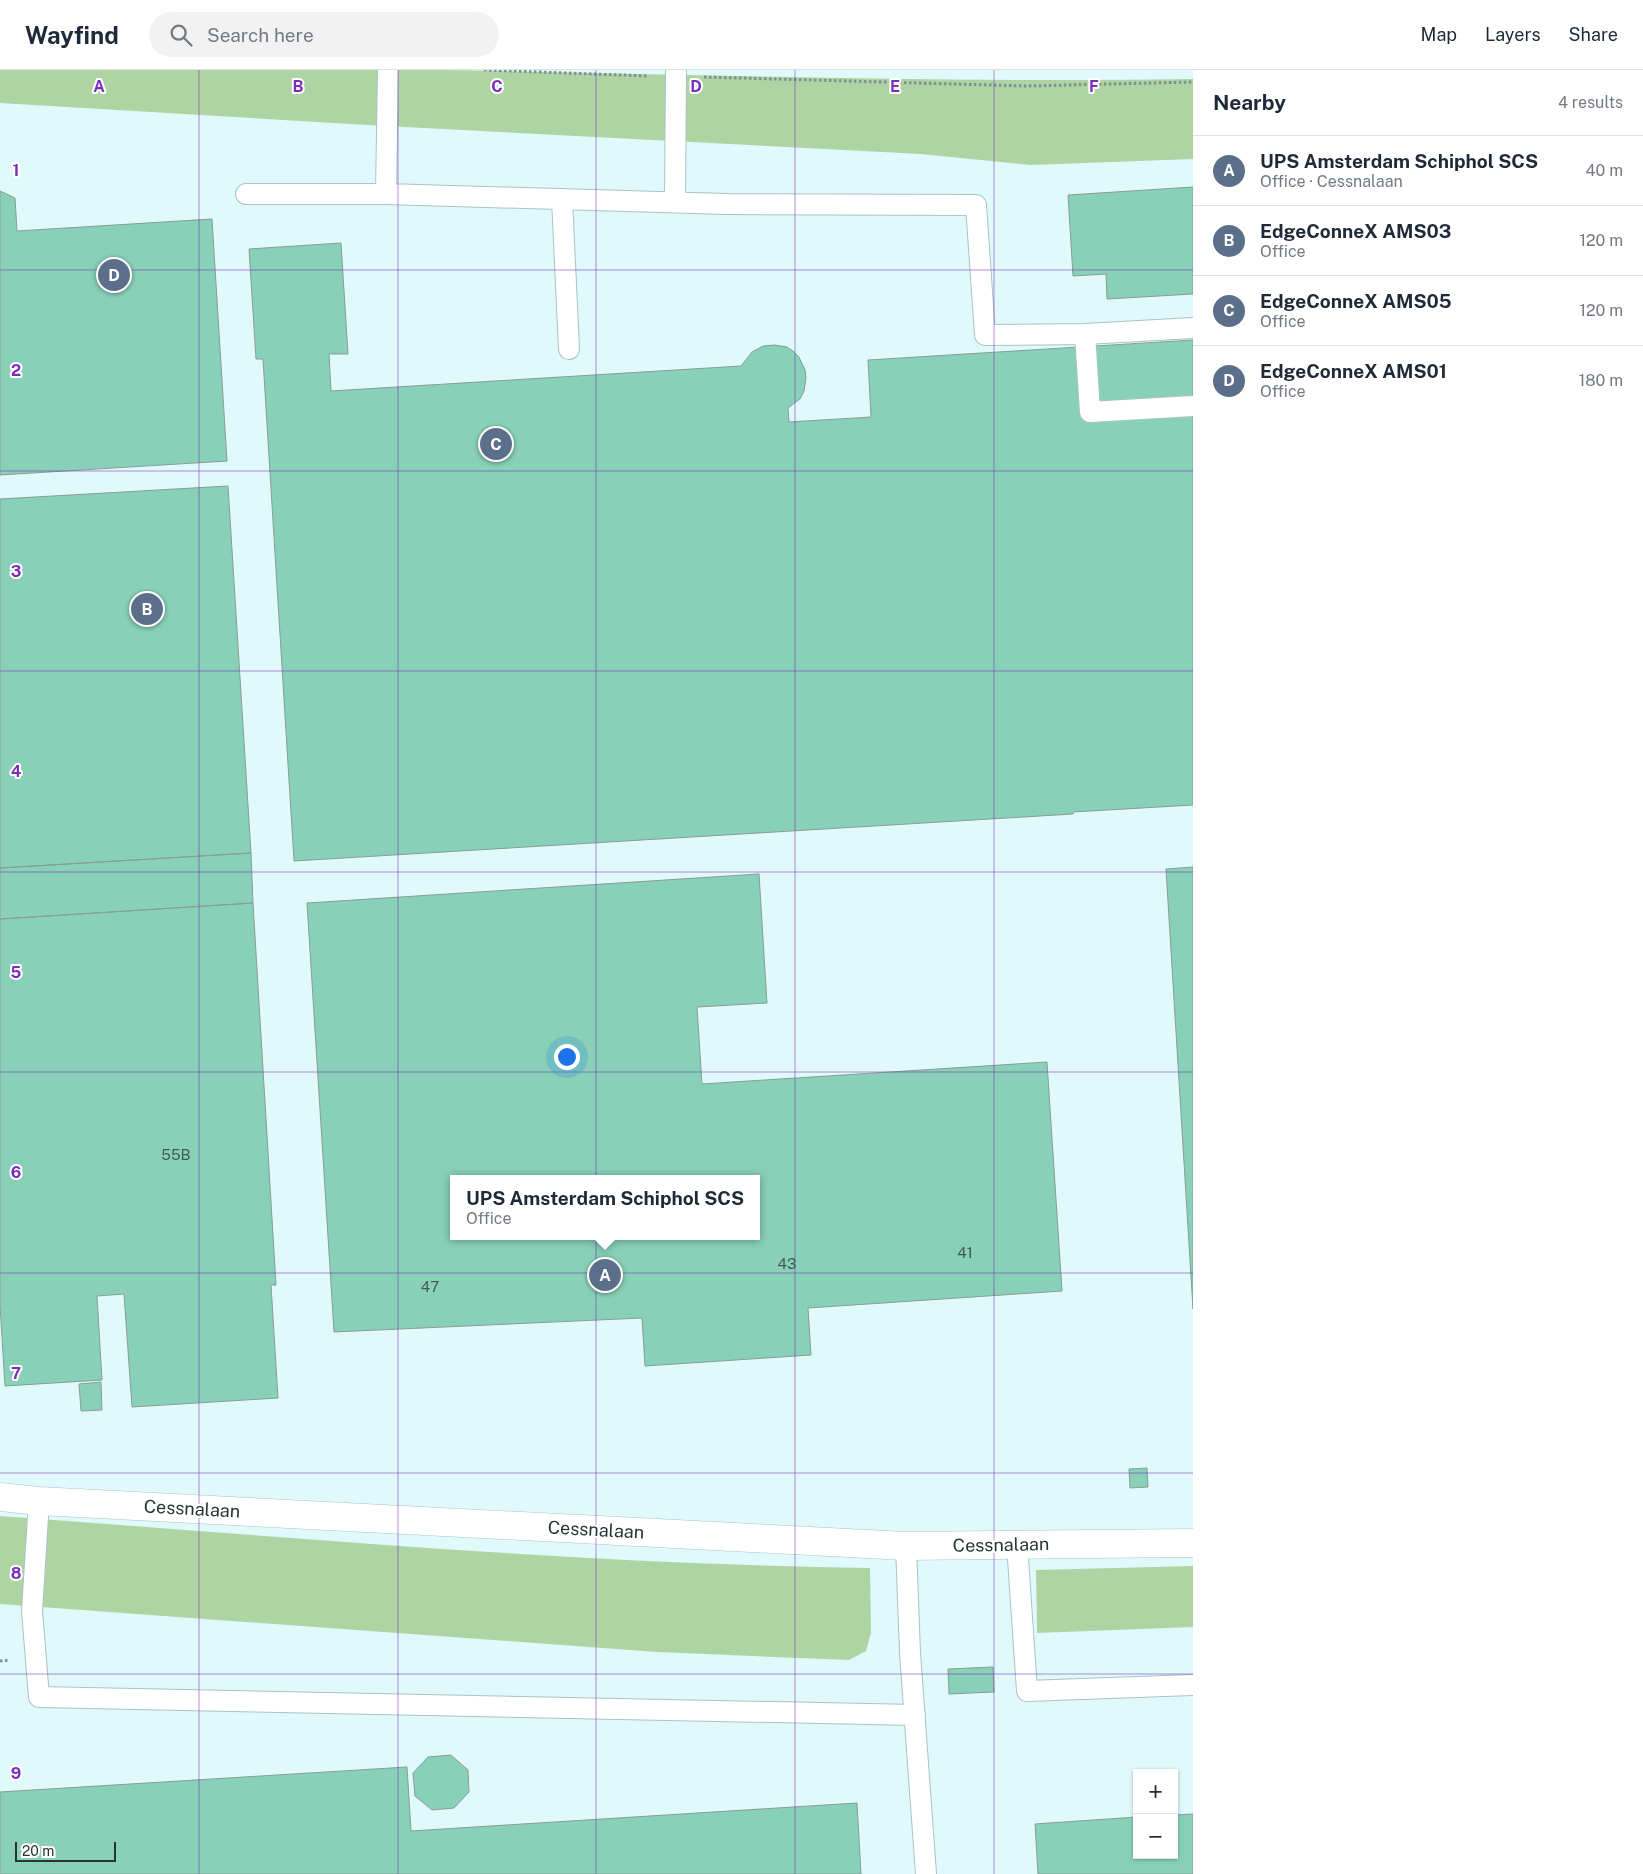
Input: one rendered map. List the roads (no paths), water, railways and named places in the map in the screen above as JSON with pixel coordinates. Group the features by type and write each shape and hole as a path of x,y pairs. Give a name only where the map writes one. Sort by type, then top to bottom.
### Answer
{"street":[{"name":"Cessnalaan","path":"0,1497 39,1502 906,1546 1193,1543"}],"lane":[{"path":"386,194 388,70"},
{"path":"675,202 676,73"},
{"path":"246,194 386,194 727,204 976,206 985,335 1085,334 1193,328"},
{"path":"562,199 569,349"},
{"path":"1085,334 1090,412 1193,406"},
{"path":"39,1502 32,1611 39,1697 914,1715"},
{"path":"1017,1544 1027,1691 1193,1685"},
{"path":"906,1546 914,1715 926,1874"}],"place":[{"name":"EdgeConneX AMS01","path":"114,275"},
{"name":"EdgeConneX AMS05","path":"496,444"},
{"name":"EdgeConneX AMS03","path":"147,609"},
{"name":"UPS Amsterdam Schiphol SCS","path":"605,1275"}]}
